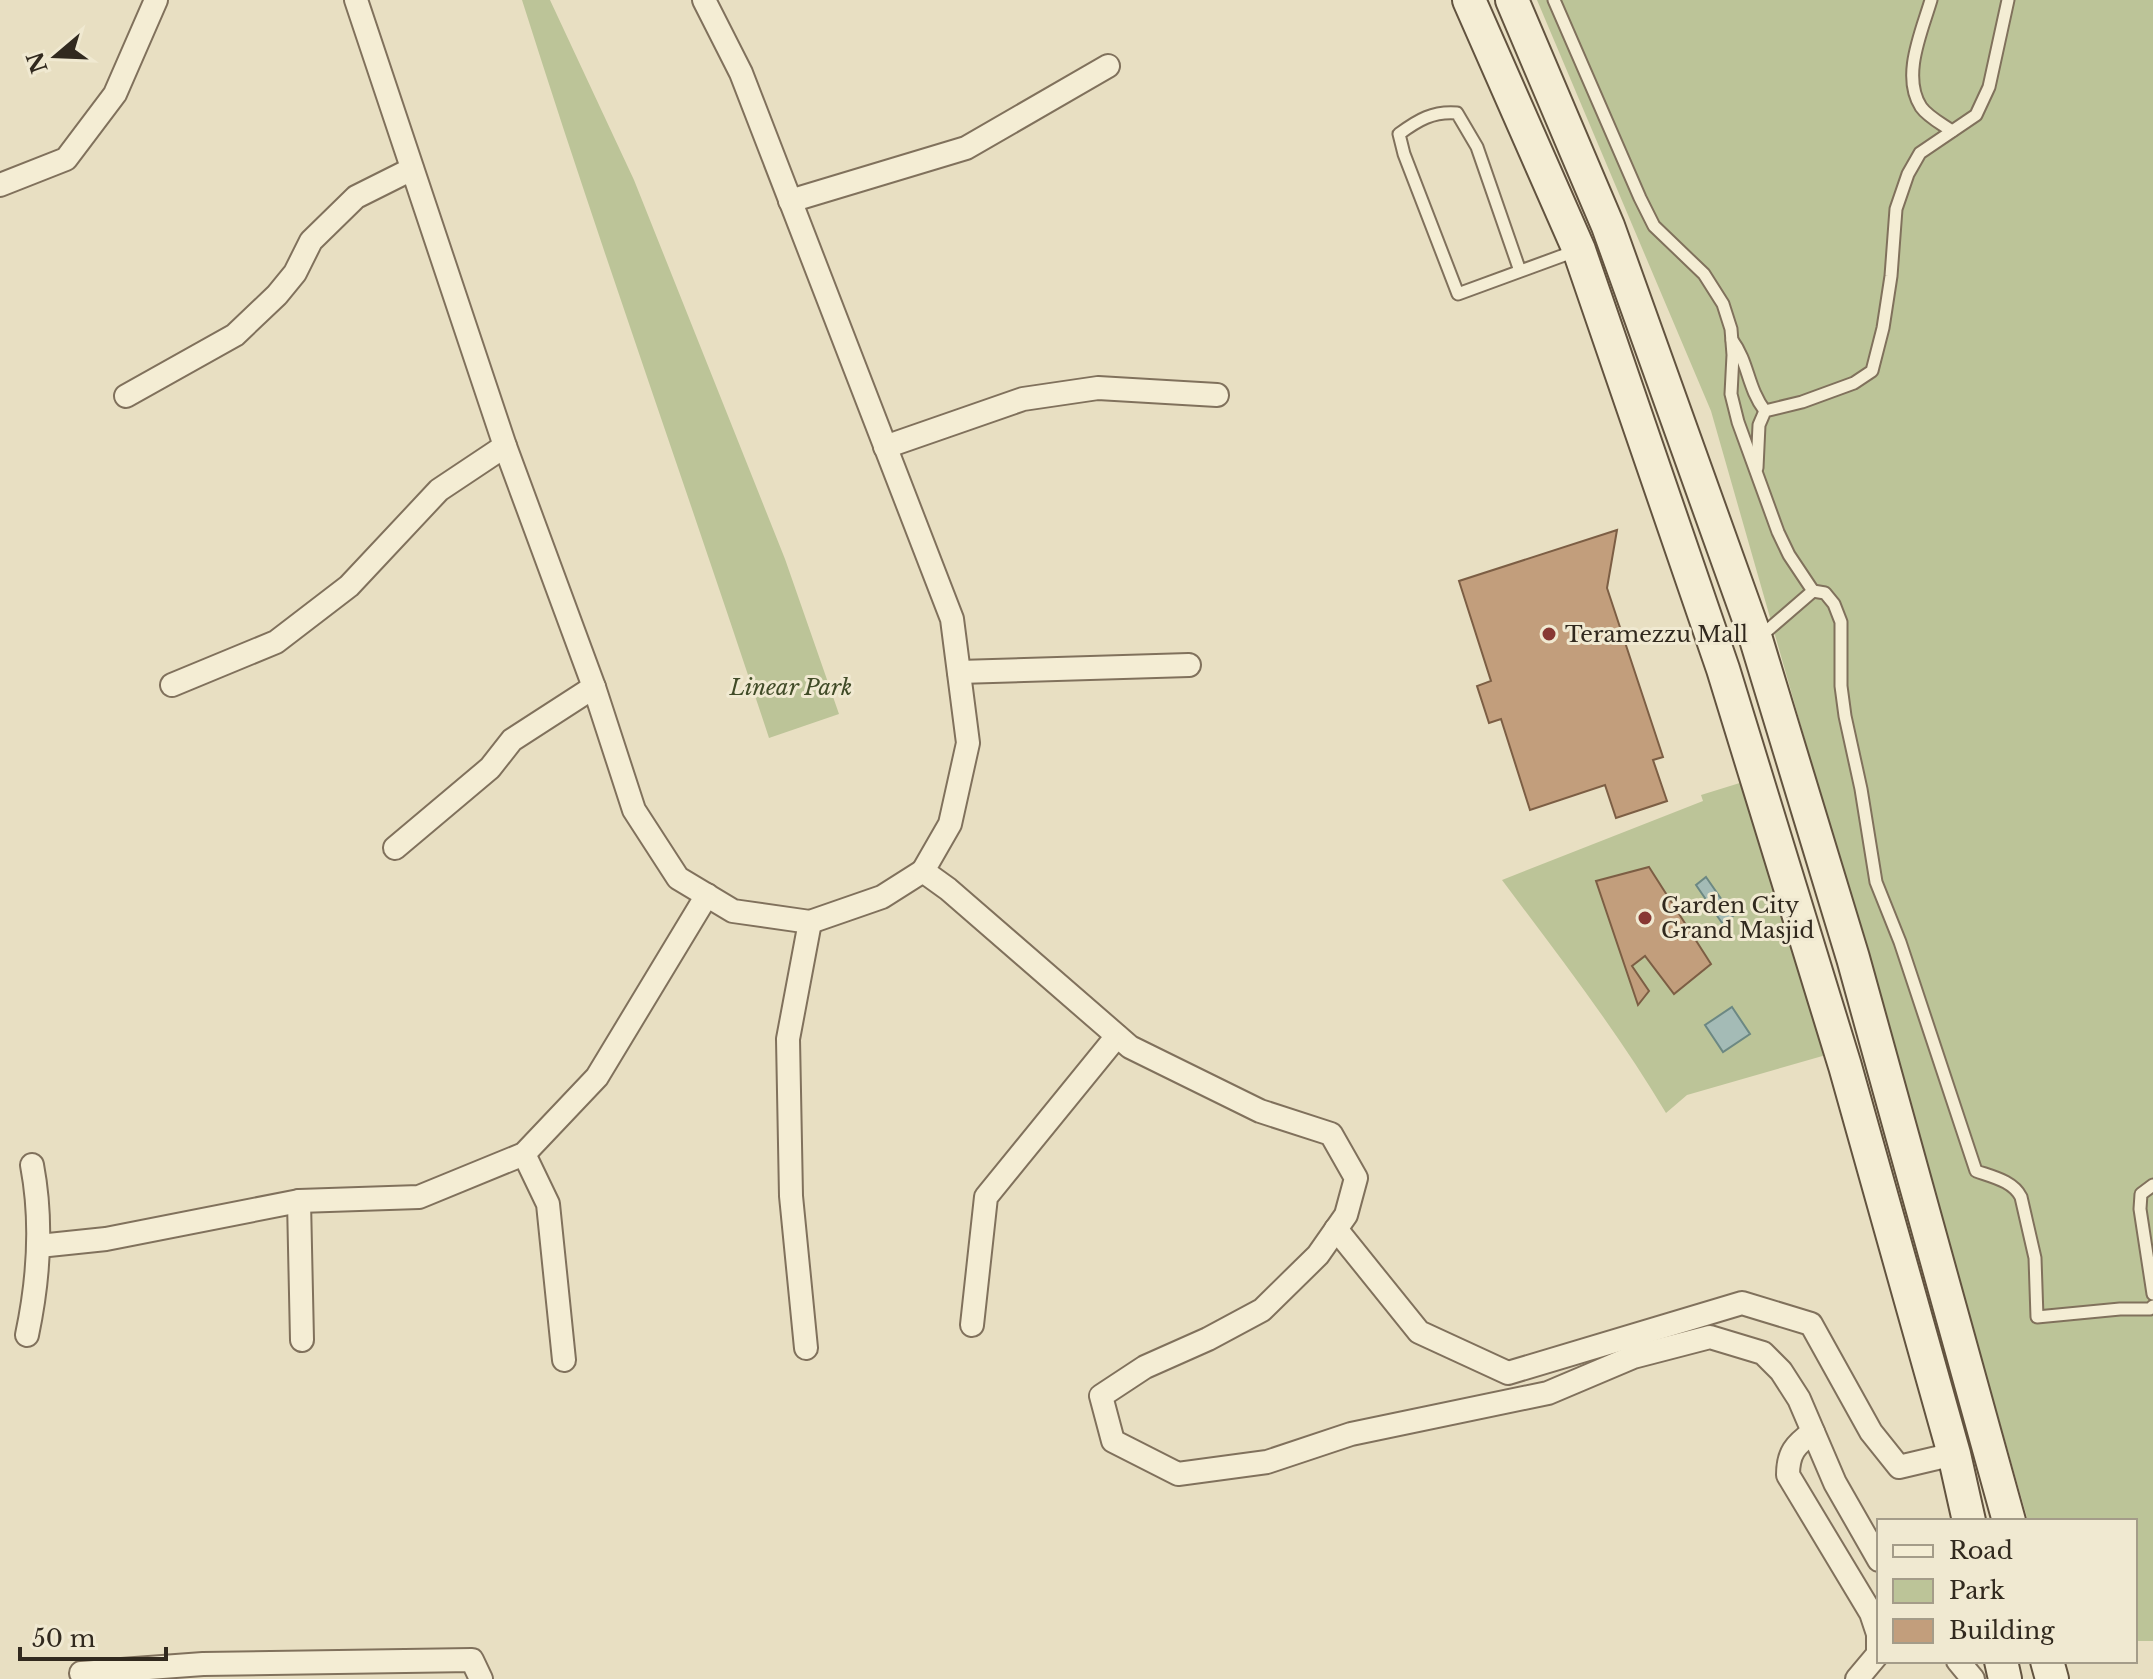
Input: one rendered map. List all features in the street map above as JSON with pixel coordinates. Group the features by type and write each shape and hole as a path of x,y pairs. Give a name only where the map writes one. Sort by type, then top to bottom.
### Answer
{"street":[{"path":"0,185 66,159 115,94 156,0"},
{"path":"356,0 505,446 594,687 634,810 678,878 733,911 810,922 882,897 923,871 950,824 968,743 952,619 741,73 704,0"},
{"path":"1469,0 1579,250 1723,669 1845,1066 1954,1454 1969,1519"},
{"path":"1512,0 1608,226 1755,636 1858,974 2008,1519"},
{"path":"790,201 966,148 1108,66"},
{"path":"1519,112 1552,95"},
{"path":"126,396 235,335 277,295 295,273 311,241 356,197 412,169"},
{"path":"885,447 1023,399 1098,388 1217,395"},
{"path":"172,685 276,642 349,586 439,490 505,446"},
{"path":"959,672 1189,665"},
{"path":"395,848 490,768 512,740 594,687"},
{"path":"923,871 948,889 1130,1047 1260,1111 1331,1134 1356,1178 1346,1215 1318,1255 1262,1310 1208,1339 1145,1367 1101,1396 1113,1441 1178,1474 1267,1462 1351,1434 1548,1393 1633,1357 1710,1337 1763,1353 1781,1371 1793,1389 1835,1483 1877,1556"},
{"path":"39,1246 106,1239 299,1201 419,1197 524,1154 597,1077 707,895"},
{"path":"806,1348 791,1196 788,1039 810,922"},
{"path":"972,1325 986,1197 1117,1036"},
{"path":"524,1154 548,1204 564,1360"},
{"path":"27,1335 37,1287 39,1246 37,1192 32,1165"},
{"path":"299,1201 302,1340"},
{"path":"1336,1229 1419,1332 1508,1373 1742,1303 1811,1324 1871,1432 1899,1467 1954,1454"},
{"path":"1813,1432 1797,1443 1788,1456 1788,1475 1871,1613 1877,1631"},
{"path":"1857,1679 1877,1655"},
{"path":"81,1673 226,1671 472,1660 481,1679"},
{"path":"1960,1663 1973,1679"}],"lane":[{"path":"1554,0 1654,226 1704,274 1723,304 1732,339 1731,394 1745,445 1757,468 1789,555 1813,591 1825,593 1834,604 1841,622 1841,686 1845,716 1876,882 1910,970 1976,1171 2017,1188 2021,1197 2035,1258 2037,1317 2150,1309 2153,1306"},
{"path":"1931,0 1913,61 1915,88 1921,107 1952,131"},
{"path":"1757,468 1759,425 1765,411 1802,402 1854,383 1872,371 1891,276 1896,209 1908,174 1920,153 1976,115 1989,87 2008,0"},
{"path":"1520,271 1477,147 1457,113 1442,112 1420,118 1399,134 1458,294 1579,250"},
{"path":"1732,339 1741,351 1751,389 1765,411"},
{"path":"1755,636 1769,629 1813,591"},
{"path":"2153,1185 2141,1194 2140,1209 2153,1294"}],"green space":[{"name":"Linear Park","path":"522,0 550,0 634,180 785,559 839,714 769,738"},
{"path":"1537,0 2153,0 2153,1641 2137,1641 2137,1519 2027,1519 1711,411"},
{"path":"1743,782 1826,1055 1687,1095 1666,1113 1608,1023 1502,880 1703,801 1701,795"}],"water":[{"path":"1706,877 1733,916 1722,923 1696,885"},
{"path":"1732,1007 1750,1034 1723,1052 1705,1025"}],"building":[{"name":"Teramezzu Mall","path":"1617,530 1607,588 1663,757 1653,760 1667,801 1616,818 1605,785 1530,810 1501,719 1489,723 1477,686 1491,681 1459,581"},
{"name":"Garden City Grand Masjid","path":"1649,867 1711,964 1674,994 1645,956 1632,966 1649,991 1638,1005 1596,881"}],"place":[{"name":"Teramezzu Mall","path":"1549,634"},
{"name":"Garden City Grand Masjid","path":"1645,918"}]}
